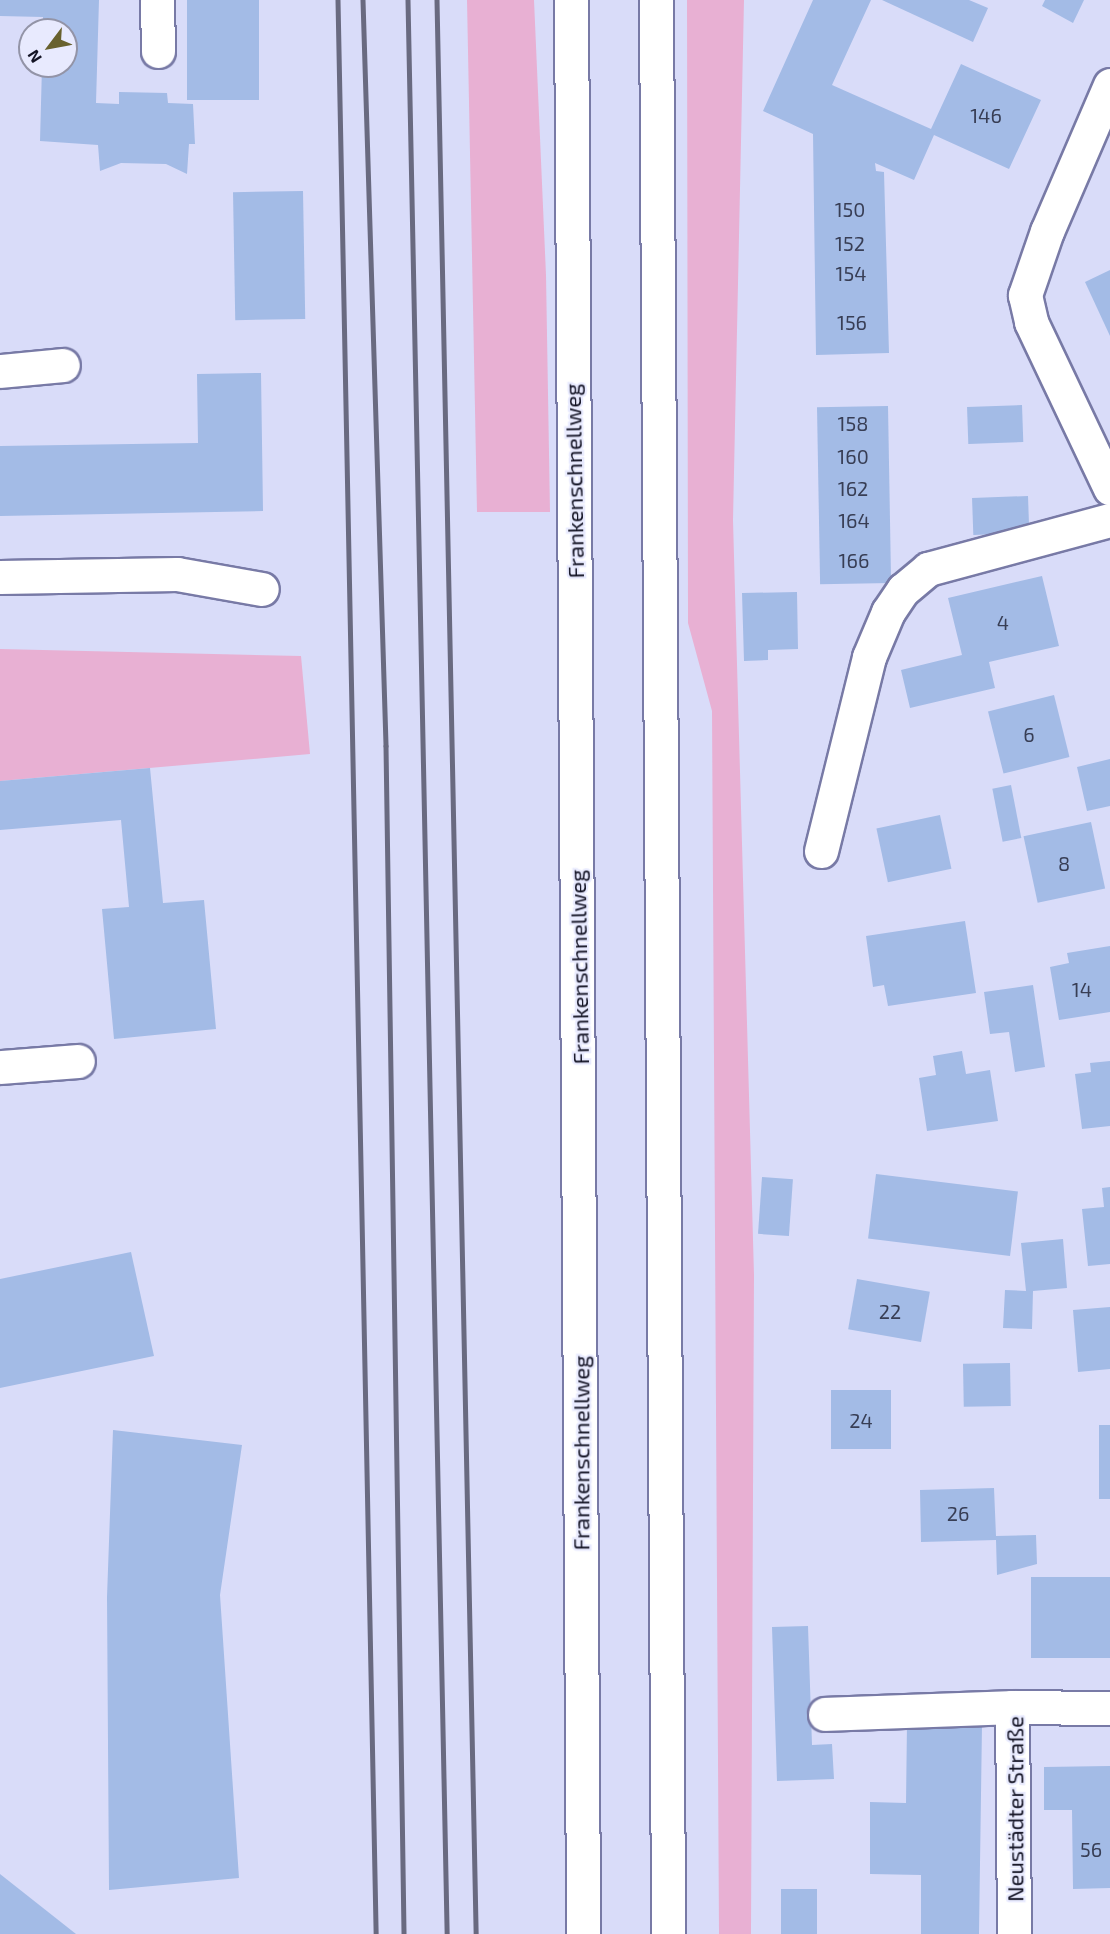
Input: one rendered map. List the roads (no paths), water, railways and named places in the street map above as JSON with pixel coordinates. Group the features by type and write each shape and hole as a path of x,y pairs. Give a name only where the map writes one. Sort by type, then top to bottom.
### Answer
{"main road":[{"path":"157,0 158,51"},
{"name":"Frankenschnellweg","path":"571,0 583,1934"},
{"path":"656,0 668,1934"},
{"path":"1110,85 1047,231 1025,295 1031,322 1110,488"},
{"path":"0,371 63,365"},
{"path":"821,851 869,657 888,612 903,590 928,569 1110,520"},
{"path":"0,577 177,574 262,589"},
{"path":"0,1067 78,1061"},
{"path":"825,1714 1012,1707"},
{"name":"Neustädter Straße","path":"1014,1934 1012,1707 1110,1708"}],"railway":[{"path":"338,0 376,1934"},
{"path":"363,0 386,746 404,1934"},
{"path":"408,0 447,1934"},
{"path":"437,0 476,1934"}]}
